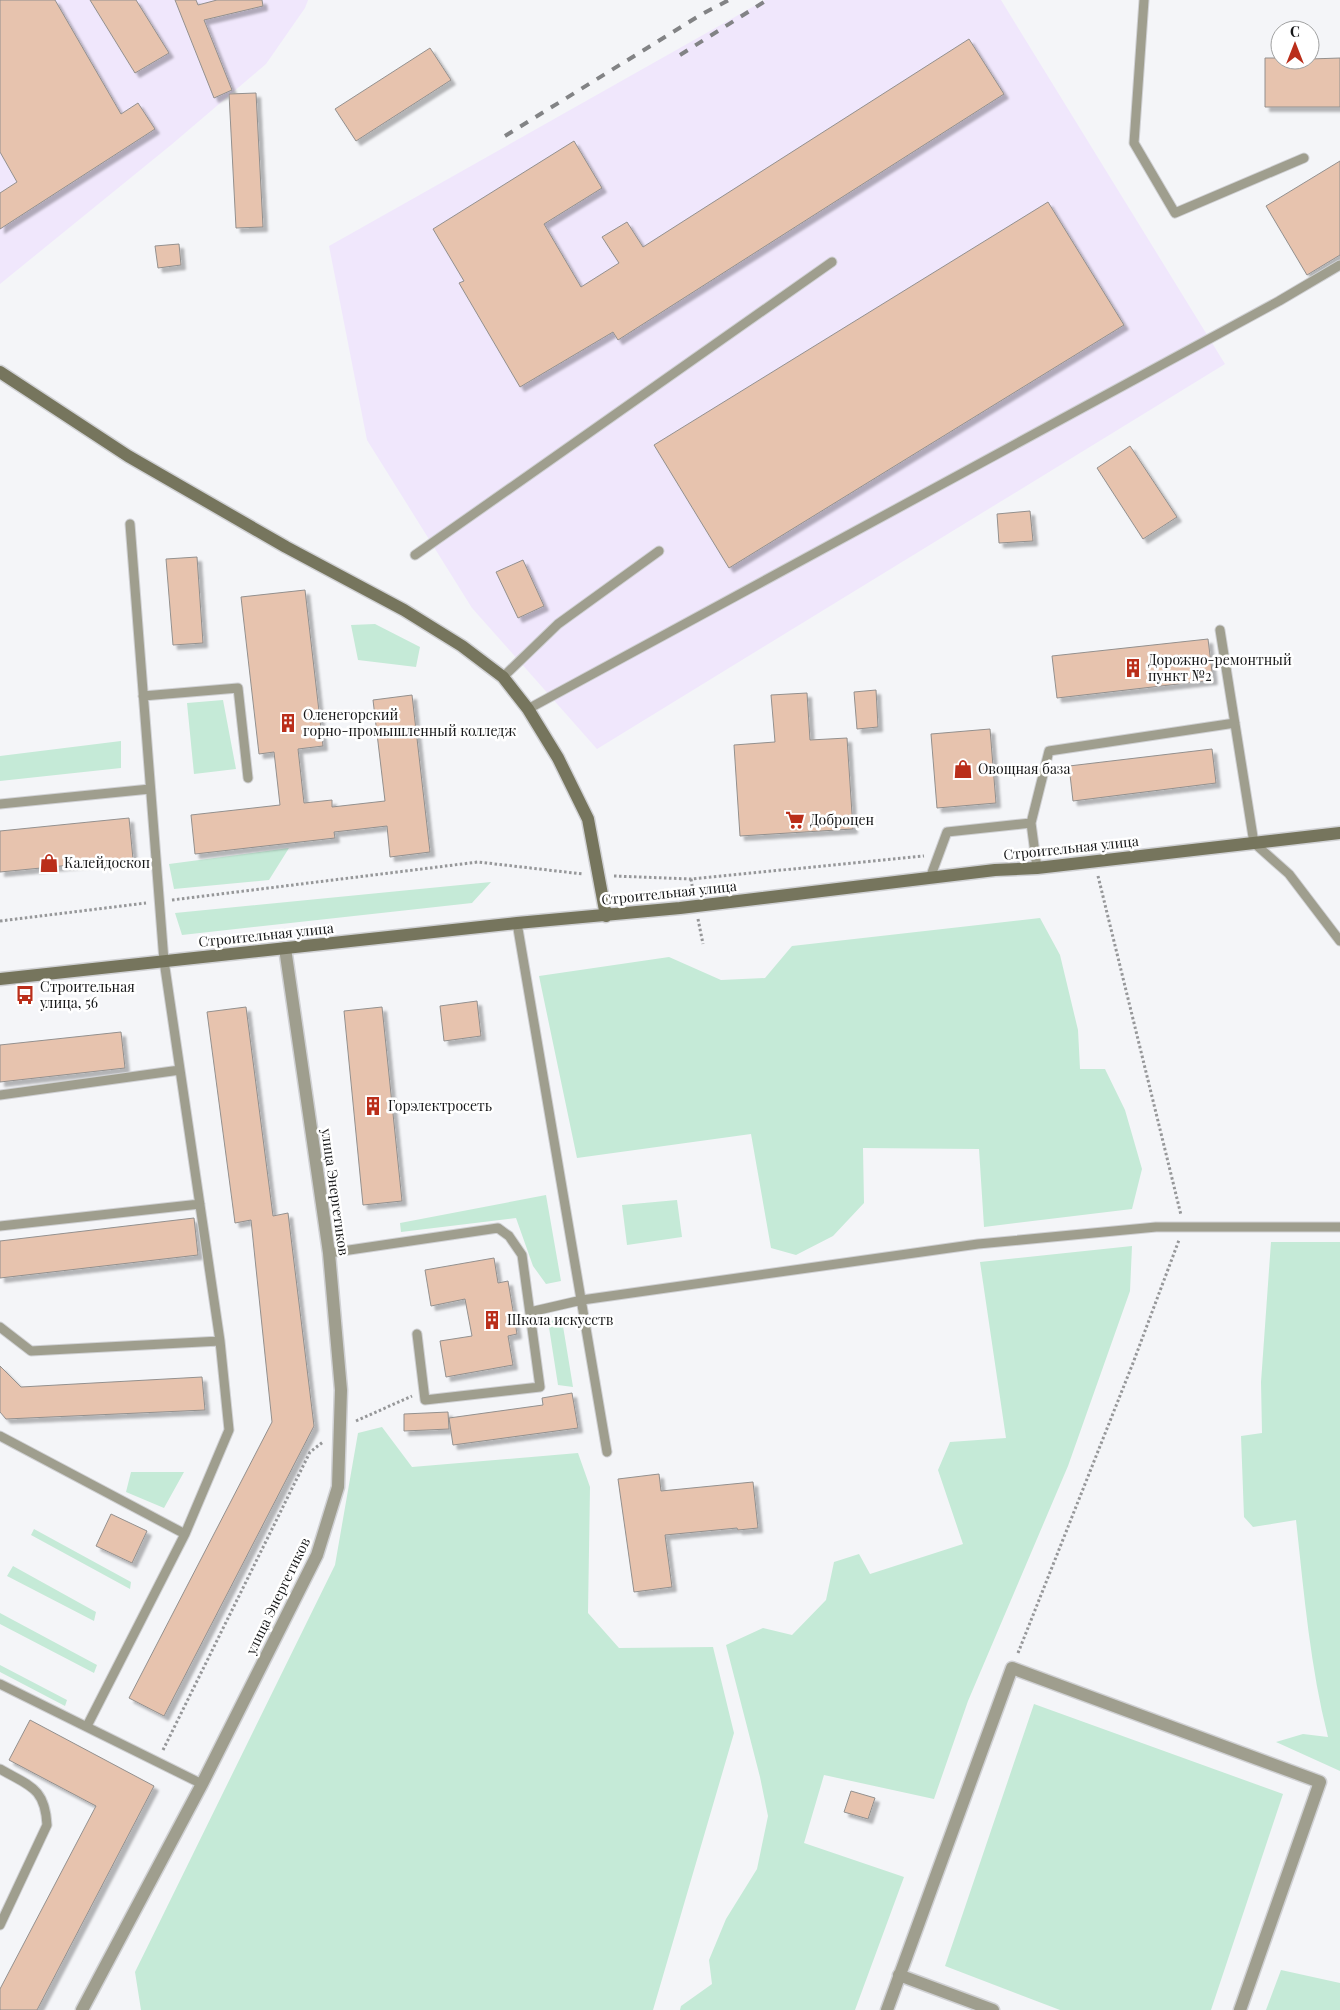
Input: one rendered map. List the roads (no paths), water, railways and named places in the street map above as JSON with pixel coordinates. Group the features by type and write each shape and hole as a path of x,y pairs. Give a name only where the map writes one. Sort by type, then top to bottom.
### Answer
{"street":[{"path":"0,372 137,461 286,547 404,610 462,646 503,677 528,709 558,758 588,819 606,916"},
{"name":"Строительная улица","path":"0,979 517,923 606,916 996,870 1037,868 1340,833"},
{"name":"улица Энергетиков","path":"82,2010 202,1784 317,1556 338,1487 342,1390 329,1253 285,948"},
{"path":"887,2010 1012,1668 1320,1782 1240,2010"},
{"path":"899,1975 993,2010"}],"lane":[{"path":"1144,0 1134,143 1175,213 1304,158"},
{"path":"415,555 832,262"},
{"path":"528,709 1271,306 1340,265"},
{"path":"87,1726 185,1534 229,1430 220,1341 164,961 130,524"},
{"path":"503,677 558,624 659,551"},
{"path":"1220,630 1254,843 1290,874 1340,941"},
{"path":"143,696 238,688 248,778"},
{"path":"1037,868 1031,823 1049,751 1234,724"},
{"path":"0,804 150,789"},
{"path":"930,878 947,832 1031,823"},
{"path":"517,923 607,1452"},
{"path":"0,1094 180,1070"},
{"path":"0,1226 200,1204"},
{"path":"530,1312 582,1300 978,1244 1156,1227 1340,1227"},
{"path":"329,1253 498,1228 509,1236 522,1255 540,1388 425,1400 417,1334"},
{"path":"0,1327 30,1350 220,1341"},
{"path":"0,1436 185,1534"},
{"path":"0,1684 202,1784"},
{"path":"0,1770 37,1791 46,1807 47,1825 0,1926"}],"railway":[{"path":"505,136 702,14 729,0"},
{"path":"680,55 767,0"}],"place":[{"name":"Дорожно-ремонтный пункт №2","path":"1133,668"},
{"name":"Оленегорский горно-промышленный колледж","path":"288,723"},
{"name":"Овощная база","path":"963,769"},
{"name":"Доброцен","path":"795,820"},
{"name":"Калейдоскоп","path":"49,863"},
{"name":"Строительная улица, 56","path":"25,995"},
{"name":"Горэлектросеть","path":"373,1106"},
{"name":"Школа искусств","path":"492,1320"}]}
